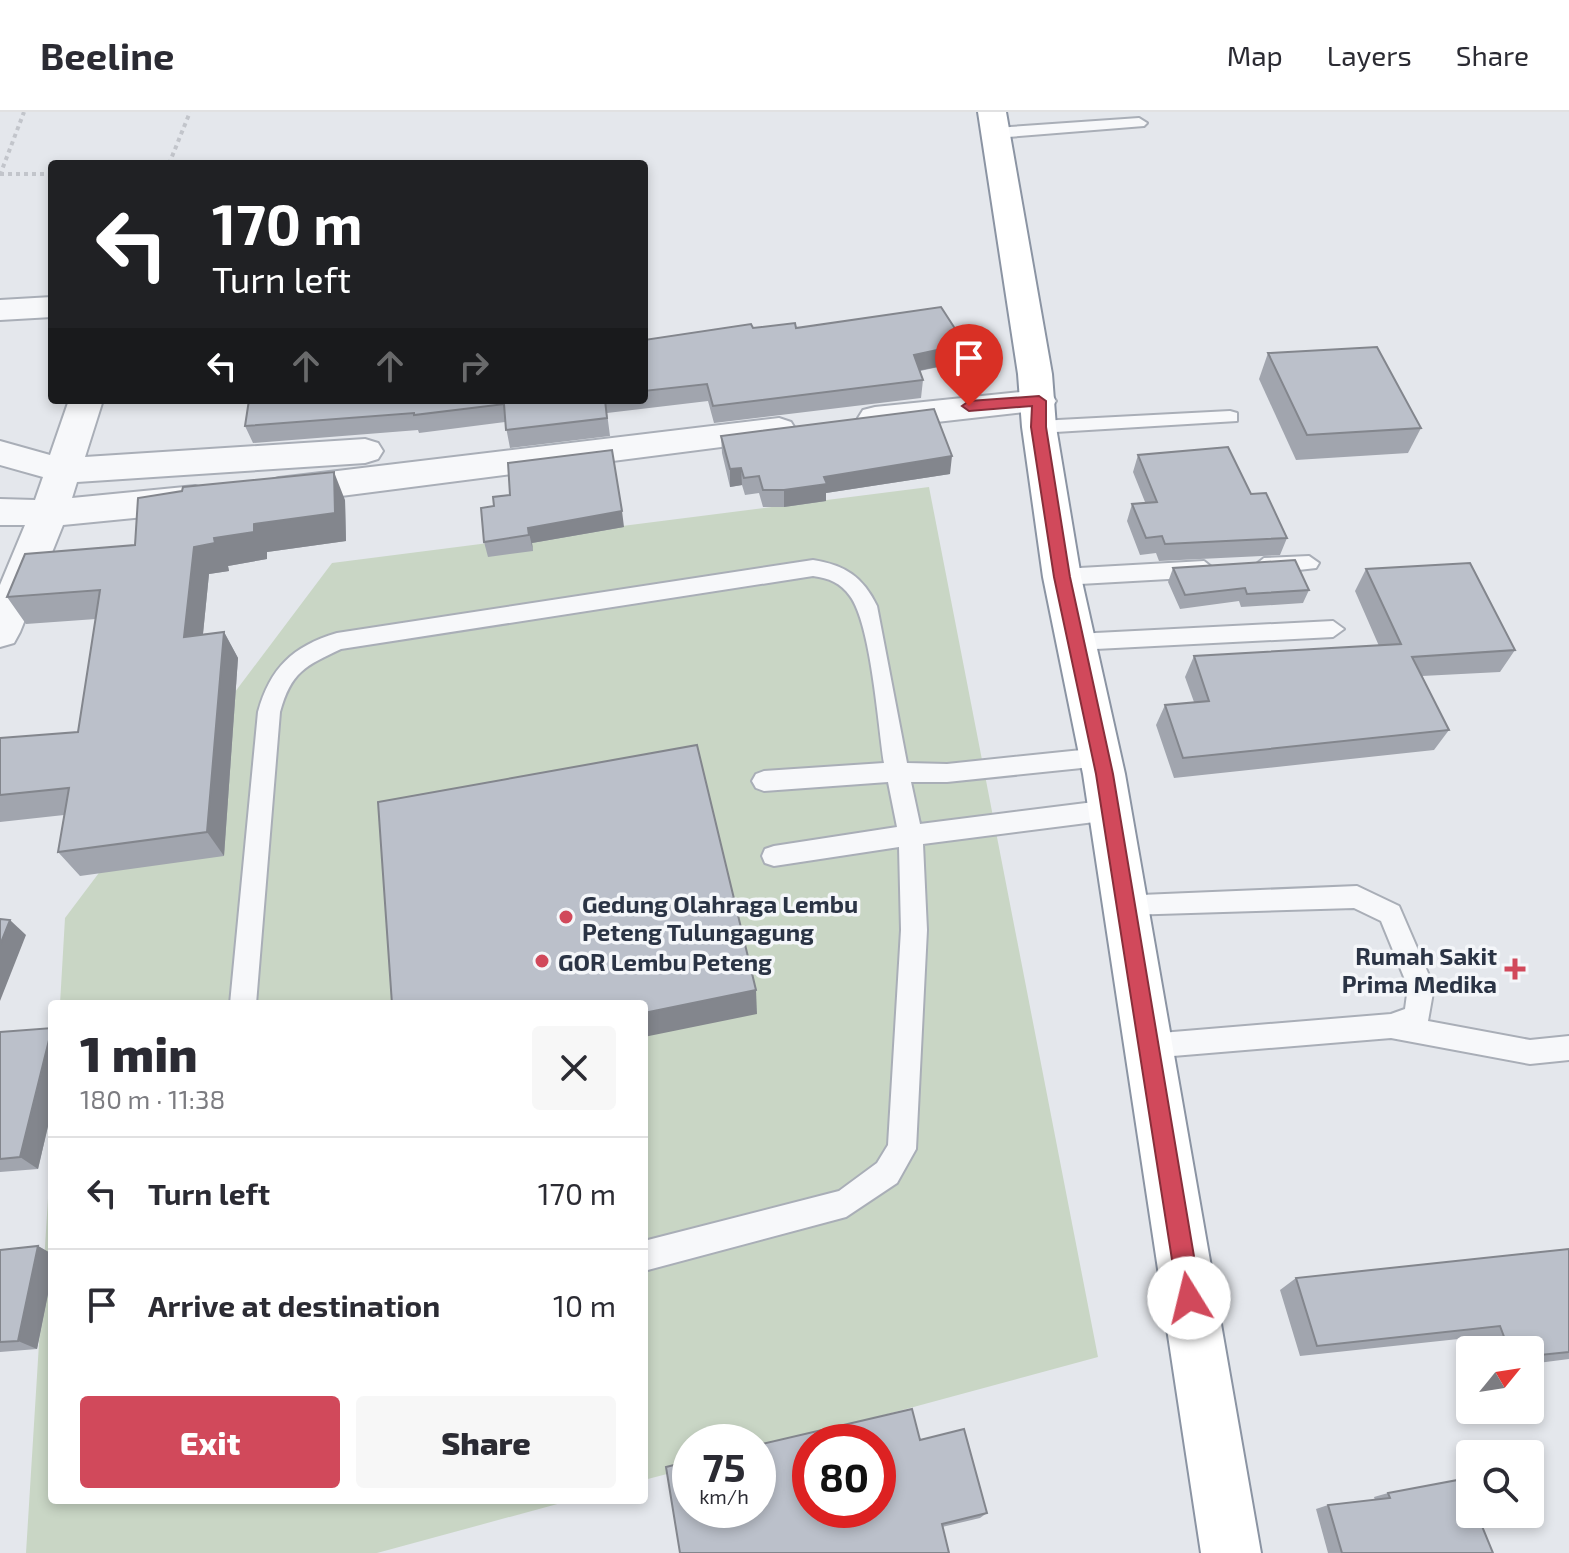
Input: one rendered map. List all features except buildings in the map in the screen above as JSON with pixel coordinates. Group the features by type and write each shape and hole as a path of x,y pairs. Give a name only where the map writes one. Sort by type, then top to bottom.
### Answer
{"highway":[{"path":"994,122 1062,577 1101,757 1231,1553"}],"street":[{"path":"0,310 48,307"},
{"path":"0,453 63,471 312,472 825,411 1038,401"},
{"path":"0,632 49,513 85,404"},
{"path":"0,512 49,513 241,494 312,472"}],"lane":[{"path":"994,122 1139,123"},
{"path":"1038,401 1230,417"},
{"path":"1062,577 1309,563"},
{"path":"243,1000 269,712 277,680 297,660 337,641 813,568 836,570 851,580 864,595 871,617 897,772 911,835 914,930 902,1149 887,1173 846,1203 648,1255"},
{"path":"1076,642 1333,629"},
{"path":"764,781 897,772 947,773 1101,757"},
{"path":"774,856 1110,810"},
{"path":"1126,904 1357,897 1390,914 1421,987 1417,1016 1391,1026"},
{"path":"1149,1046 1391,1026 1530,1052 1569,1048"}],"path":[{"path":"24,112 0,174 48,174"},
{"path":"171,160 190,112"}],"green space":[{"name":"GOR Lembu Peteng","path":"929,487 1098,1357 850,1424 792,1424 792,1440 776,1444 776,1424 672,1424 672,1473 648,1479 648,1000 60,1000 65,918 332,563"},
{"path":"48,1198 48,1504 557,1504 377,1553 26,1553"}],"place":[{"name":"Gedung Olahraga Lembu Peteng Tulungagung","path":"566,917"},
{"name":"GOR Lembu Peteng","path":"542,961"},
{"name":"Rumah Sakit Prima Medika","path":"1515,969"}],"route":[{"path":"969,406 1039,401 1039,427 1062,577 1104,774 1189,1298"}]}
